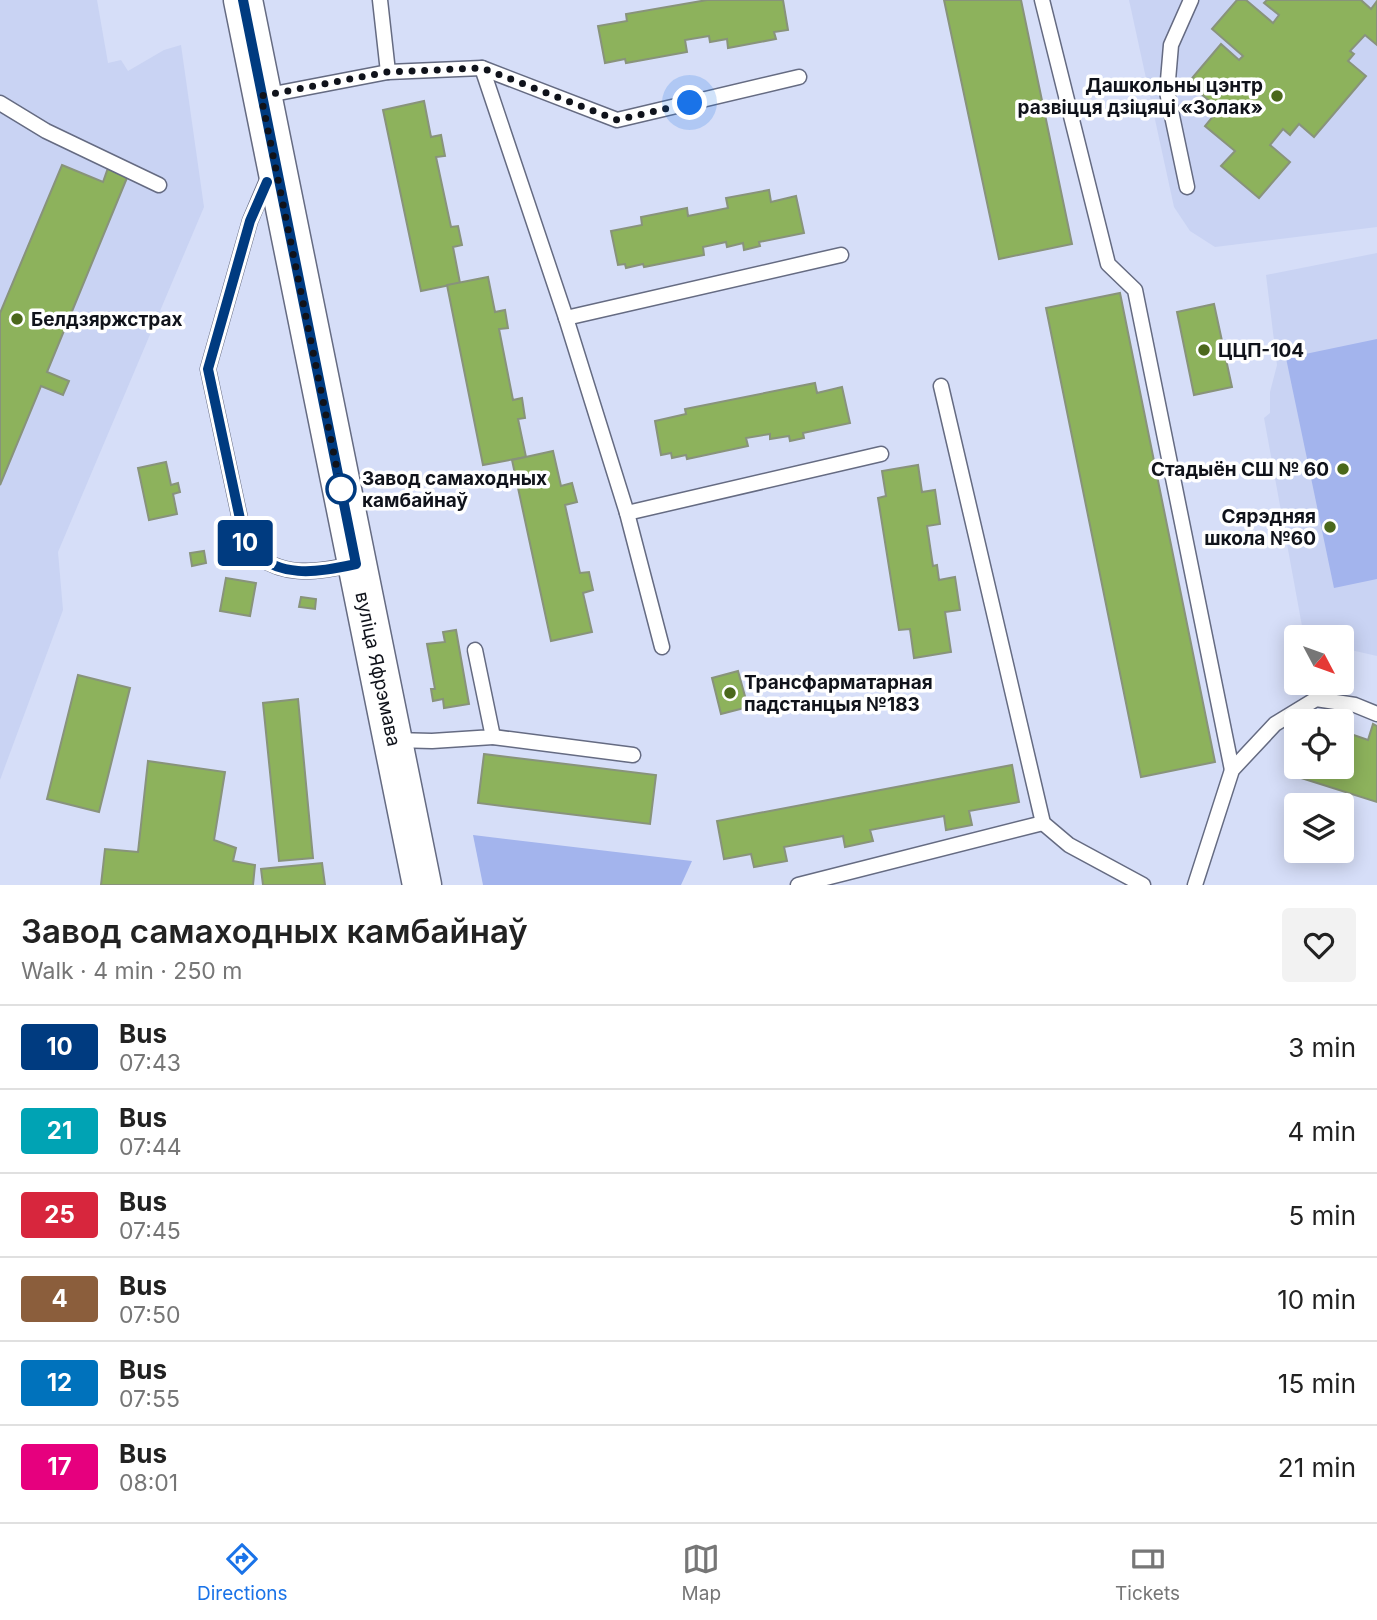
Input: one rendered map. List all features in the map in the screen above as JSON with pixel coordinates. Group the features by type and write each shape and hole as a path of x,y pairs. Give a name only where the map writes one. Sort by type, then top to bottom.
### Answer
{"main road":[{"name":"вуліца Яфрэмава","path":"243,0 422,885"}],"lane":[{"path":"380,0 387,72"},
{"path":"1042,0 1108,264 1135,290 1232,770"},
{"path":"1187,187 1167,92 1171,45 1191,0"},
{"path":"261,96 387,72 482,68 617,120 799,77"},
{"path":"482,68 566,318 627,513 662,648"},
{"path":"0,103 46,131 159,185"},
{"path":"275,162 250,221 208,369 246,547 258,558 289,570 321,571 356,564"},
{"path":"566,318 841,255"},
{"path":"941,386 1043,823 1069,845 1143,885"},
{"path":"627,513 881,454"},
{"path":"475,650 493,737"},
{"path":"1195,885 1232,770 1275,724 1316,699 1355,705 1377,714"},
{"path":"393,740 432,741 493,737 633,755"},
{"path":"798,885 1043,823"}],"shaded area":[{"path":"0,0 97,0 108,63 121,60 128,71 164,50 181,45 204,207 58,552 63,610 0,780"},
{"path":"1129,0 1377,0 1377,227 1215,247 1190,231 1174,207"},
{"name":"Сярэдняя школа №60","path":"1377,253 1377,656 1354,651 1354,625 1302,625 1264,418 1270,413 1270,392 1277,365 1266,275"},
{"name":"Стадыён СШ № 60","path":"1377,339 1377,579 1334,588 1286,358"},
{"path":"473,835 692,861 681,885 483,885"}],"building":[{"path":"707,0 783,0 788,30 774,32 776,39 728,48 727,39 710,42 709,36 685,40 687,52 626,63 625,59 605,63 598,26 627,21 626,14"},
{"path":"944,0 1021,0 1072,244 999,259"},
{"name":"Дашкольны цэнтр развіцця дзіцяці «Золак»","path":"1237,0 1246,0 1273,23 1279,15 1264,3 1267,0 1361,0 1371,9 1377,1 1377,45 1365,35 1350,51 1354,54 1348,61 1366,76 1314,137 1299,124 1290,135 1283,129 1270,145 1290,162 1259,198 1221,166 1235,151 1205,126 1219,109 1188,83 1221,44 1239,60 1243,56 1212,29"},
{"path":"424,101 431,137 441,135 445,156 436,157 451,227 458,226 462,245 453,247 460,283 421,291 383,110"},
{"path":"62,165 103,182 109,165 129,173 47,372 69,381 63,395 41,386 0,485 0,313"},
{"path":"769,190 771,202 796,196 804,233 759,242 760,246 744,250 743,243 727,247 726,242 703,247 704,255 644,267 643,264 626,268 625,264 618,265 611,231 642,225 641,217 687,208 688,216 728,208 726,198"},
{"path":"488,277 495,312 505,310 508,328 499,329 513,400 522,398 525,418 518,419 526,457 483,465 447,285"},
{"path":"1120,293 1215,762 1141,777 1046,308"},
{"name":"ЦЦП-104","path":"1214,304 1232,387 1194,395 1177,312"},
{"path":"815,383 817,393 842,387 850,423 803,433 804,438 790,441 789,436 770,439 770,434 746,438 748,446 687,459 686,455 672,458 671,453 661,455 655,421 686,414 685,409"},
{"path":"553,451 561,486 572,483 577,502 565,505 580,573 589,572 593,590 583,593 592,632 551,641 512,460"},
{"path":"166,462 171,485 178,483 180,492 173,494 177,514 149,520 138,468"},
{"path":"918,465 922,492 935,490 940,524 927,526 933,566 937,565 939,580 955,577 960,610 945,612 951,652 914,658 910,629 899,630 878,498 886,496 882,471"},
{"path":"204,551 206,563 192,566 190,553"},
{"path":"226,578 256,583 250,616 220,611"},
{"path":"301,597 316,599 315,609 299,607"},
{"path":"456,630 469,704 444,708 443,699 433,701 431,689 435,689 427,644 445,642 443,632"},
{"name":"Трансфарматарная падстанцыя №183","path":"738,671 748,707 721,714 712,678"},
{"path":"78,675 130,688 99,812 47,799"},
{"path":"298,699 313,858 279,861 263,703"},
{"path":"1373,724 1377,726 1377,802 1304,779 1354,779 1354,735 1368,740"},
{"path":"484,754 656,775 650,824 478,803"},
{"path":"148,761 225,772 214,840 236,848 233,861 255,865 253,885 101,885 105,849 138,852"},
{"path":"1012,765 1019,802 969,811 972,825 946,830 944,816 870,830 873,841 845,847 843,836 784,847 787,861 754,867 751,854 724,859 717,821"},
{"path":"322,863 325,885 263,885 261,869"}],"bus line":[{"name":"10","path":"243,0 356,564 321,571 306,572 273,566 246,547 208,369 250,221 267,182"}],"place":[{"name":"Дашкольны цэнтр развіцця дзіцяці «Золак»","path":"1277,96"},
{"name":"Белдзяржстрах","path":"17,319"},
{"name":"ЦЦП-104","path":"1204,350"},
{"name":"Стадыён СШ № 60","path":"1343,469"},
{"name":"Завод самаходных камбайнаў","path":"341,489"},
{"name":"Сярэдняя школа №60","path":"1330,527"},
{"name":"Трансфарматарная падстанцыя №183","path":"730,693"}],"route":[{"path":"341,489 261,96 387,72 482,68 617,120 690,103"}]}
